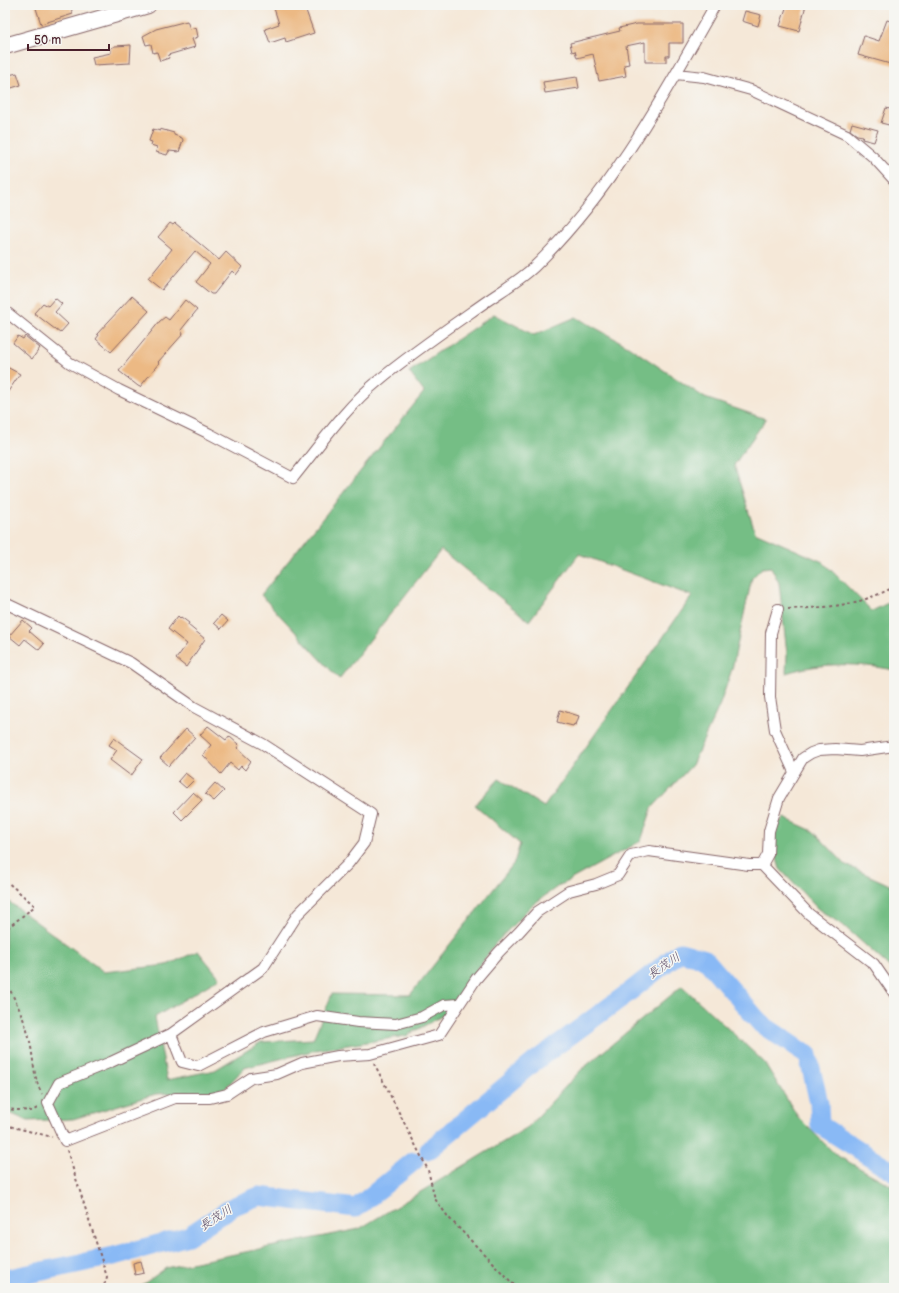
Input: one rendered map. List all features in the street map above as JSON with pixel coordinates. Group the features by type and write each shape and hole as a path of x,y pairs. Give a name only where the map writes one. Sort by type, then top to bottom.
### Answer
{"main road":[{"path":"5,46 148,5"}],"street":[{"path":"5,311 70,363 119,390 210,434 293,478 352,408 377,382 533,268 569,228 610,178 676,74 715,5"},
{"path":"676,74 704,77 751,90 847,134 873,156 894,180"},
{"path":"5,603 131,663 194,707 263,744 371,814 364,843 348,864 298,914 263,968 171,1034 111,1062 59,1083 48,1103 65,1141 175,1098 210,1098 227,1094 251,1078 277,1074 302,1063 338,1056 370,1054 440,1035 476,979 537,912 569,891 596,884 618,875 631,855 649,851 749,865 762,865 809,914 874,964 894,993"},
{"path":"778,610 771,633 770,697 775,730 794,772"},
{"path":"762,865 768,854 769,831 779,798 803,758 819,750 835,749 860,751 894,746"},
{"path":"171,1034 182,1062 198,1066 264,1032 317,1016 358,1022 396,1024 422,1017 444,1005 459,1004"}],"path":[{"path":"778,610 843,606 875,597 894,587"},
{"path":"5,880 35,906 5,930"},
{"path":"5,980 21,1011 29,1035 38,1086 48,1103 32,1111 5,1109"},
{"path":"370,1054 428,1170 435,1199 449,1218 517,1288"},
{"path":"5,1124 65,1141 107,1277 103,1288"}],"green space":[{"path":"494,314 534,335 576,317 628,346 705,398 766,419 734,465 755,532 823,562 872,611 894,600 894,670 854,665 826,665 799,669 786,673 787,654 779,583 771,567 762,568 752,578 732,669 720,704 692,765 652,808 641,841 557,887 531,906 495,944 447,1013 406,1036 316,1050 244,1068 223,1091 156,1094 73,1119 28,1121 5,1111 5,904 8,901 104,972 167,965 198,951 220,978 155,1017 167,1080 215,1070 261,1042 313,1039 332,994 410,995 514,863 520,844 475,805 499,779 544,807 692,596 579,554 529,621 441,550 339,679 261,595 424,392 409,372"},
{"path":"784,818 813,831 846,865 894,887 894,971 844,926 818,909 780,869 769,832"},
{"path":"682,986 764,1062 798,1117 836,1155 894,1187 894,1288 138,1288 166,1268 359,1229 528,1127 581,1070"}],"building":[{"path":"35,5 70,5 73,14 41,24"},
{"path":"273,5 304,5 314,33 286,42 285,38 270,43 265,29 279,24"},
{"path":"787,5 806,5 799,31 780,26"},
{"path":"745,11 761,15 758,26 742,21"},
{"path":"887,20 894,22 894,65 858,55 864,36 879,41"},
{"path":"187,21 190,29 196,27 198,37 192,39 195,47 168,55 169,58 160,61 157,52 153,53 151,44 146,45 143,36 156,29"},
{"path":"637,24 683,24 683,43 669,43 669,56 666,56 666,62 645,62 645,42 626,46 629,64 624,65 626,76 599,81 593,54 577,58 575,51 572,52 570,43 620,31 619,28"},
{"path":"131,45 130,63 94,65 92,57 111,53 111,48 115,46"},
{"path":"17,73 21,85 5,90 5,76"},
{"path":"577,77 579,88 545,93 543,82"},
{"path":"886,108 894,110 894,124 890,123 889,125 881,123"},
{"path":"852,123 878,130 874,142 862,139 863,136 857,135 850,130"},
{"path":"153,129 160,131 160,129 174,133 174,135 182,138 183,140 179,152 169,151 167,155 156,152 157,147 151,145 152,142 149,141"},
{"path":"170,223 173,225 175,223 219,260 226,252 242,267 236,275 232,271 214,294 211,294 196,282 210,264 195,251 162,290 148,279 172,249 158,237"},
{"path":"132,296 149,311 111,352 96,339 99,335 97,334"},
{"path":"55,298 62,304 55,312 68,324 60,333 34,313 43,303 48,306"},
{"path":"185,300 197,310 181,330 183,334 158,362 159,363 140,387 138,386 119,371 160,321 165,317 169,320"},
{"path":"18,336 23,339 25,336 40,348 32,359 13,343"},
{"path":"5,366 20,374 5,396"},
{"path":"221,615 228,621 221,629 214,623"},
{"path":"178,616 189,623 188,625 205,639 186,667 176,659 187,644 168,629"},
{"path":"23,620 32,628 29,631 44,644 39,650 25,639 20,645 9,636"},
{"path":"560,710 579,716 576,725 574,724 573,726 557,722"},
{"path":"208,726 226,740 229,736 239,745 237,748 251,761 245,770 241,766 238,770 230,763 221,774 203,755 211,745 200,735"},
{"path":"186,729 195,737 169,766 160,758"},
{"path":"114,738 143,759 131,776 110,760 117,750 109,745"},
{"path":"185,773 194,780 186,788 178,781"},
{"path":"215,783 224,791 214,801 205,794"},
{"path":"193,792 202,800 182,820 174,812"},
{"path":"141,1261 144,1273 135,1275 133,1263"}],"waterway":[{"name":"長茂川","path":"429,1150 534,1062 628,993 680,952 705,959 761,1024 808,1055 819,1103 820,1125 894,1172"},
{"name":"長茂川","path":"5,1279 114,1256 188,1236 234,1206 259,1196 356,1208 414,1161"}]}
